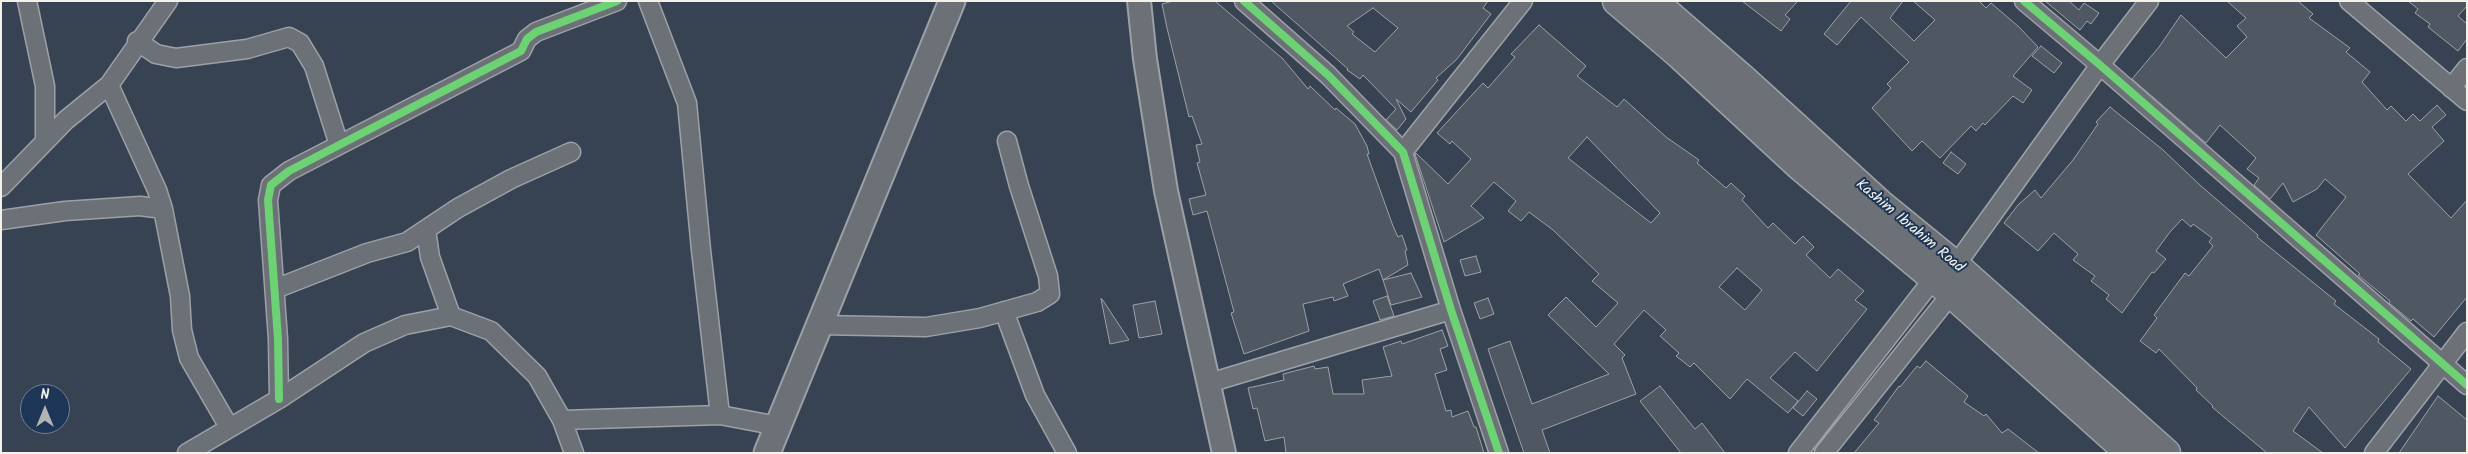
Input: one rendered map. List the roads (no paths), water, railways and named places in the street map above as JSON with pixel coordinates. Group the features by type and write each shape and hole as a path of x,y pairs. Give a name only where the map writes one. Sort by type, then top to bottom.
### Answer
{"highway":[{"name":"Kashim Ibrahim Road","path":"1617,1 1686,61 1800,166 2166,453"},
{"name":"Kashim Ibrahim Road","path":"1653,1 1744,80 1880,204 1946,280 2130,453"}],"main road":[{"path":"766,453 952,1"}],"street":[{"path":"28,1 45,86 46,142"},
{"path":"1,187 66,120 108,84 168,1"},
{"path":"279,399 275,289 268,200 271,185 289,171 521,51 527,39 536,32 617,1"},
{"path":"648,1 687,103 701,250 720,415"},
{"path":"1138,1 1144,59 1166,191 1224,453"},
{"path":"1244,1 1328,75 1403,152 1451,310 1499,453"},
{"path":"1403,152 1524,1"},
{"path":"2024,1 2467,385"},
{"path":"1824,453 2100,65 2149,1"},
{"path":"2350,1 2467,101"},
{"path":"137,42 156,54 176,58 247,49 288,37 300,43 314,66 339,145"},
{"path":"2451,88 2467,68"},
{"path":"108,84 157,190 163,209 180,296 182,330 189,358 229,427"},
{"path":"819,325 926,327 980,318 1036,302 1050,294 1048,276 1007,142"},
{"path":"275,289 367,253 407,242 473,200 571,152"},
{"path":"1,220 65,211 140,206 163,209"},
{"path":"426,230 430,257 451,316"},
{"path":"1798,453 1946,280"},
{"path":"1209,383 1451,310"},
{"path":"1004,311 1035,395 1067,453"},
{"path":"188,453 279,399 364,342 405,325 451,316 491,331 536,376 562,420 574,453"},
{"path":"2374,453 2467,332"},
{"path":"562,420 720,415 778,426"}]}
